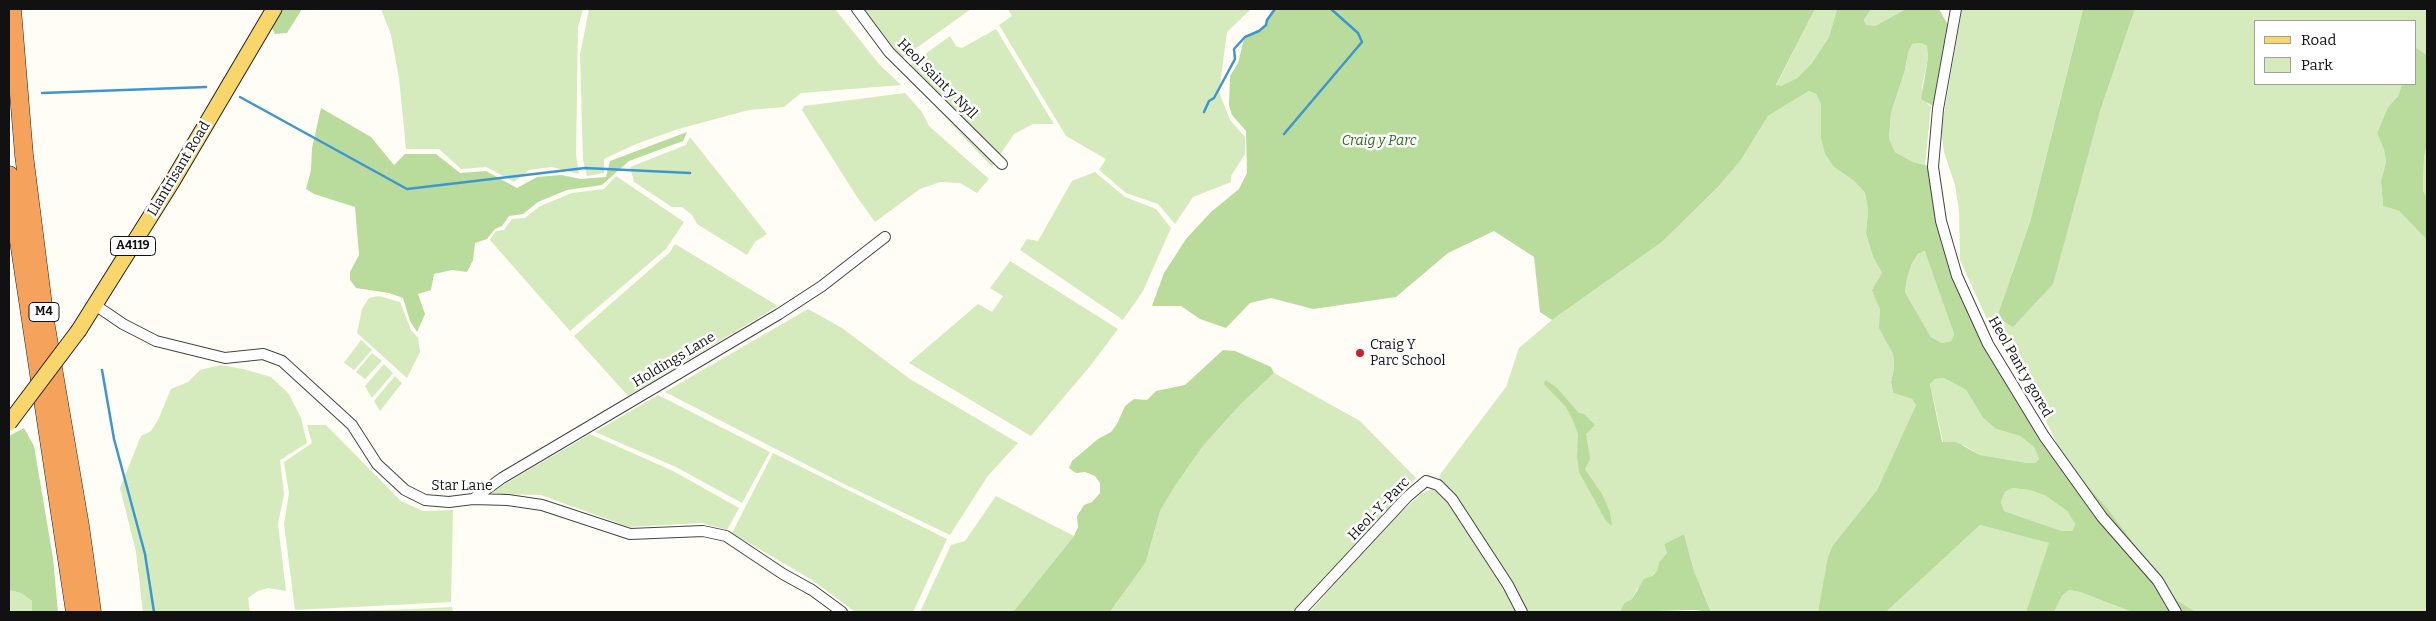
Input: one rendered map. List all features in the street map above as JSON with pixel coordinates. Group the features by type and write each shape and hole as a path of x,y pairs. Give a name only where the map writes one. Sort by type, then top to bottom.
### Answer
{"highway":[{"name":"M4","path":"12,9 24,155 45,321 80,526 92,612"},
{"name":"M4","path":"9,175 75,612"}],"main road":[{"name":"Llantrisant Road","path":"9,423 79,330 172,182 274,9"}],"street":[{"name":"Heol Saint y Nyll","path":"857,9 889,52 1002,164"},
{"name":"Heol Pant y gored","path":"1956,9 1938,109 1933,168 1941,221 1957,276 1988,344 2044,436 2102,517 2158,582 2176,612"},
{"name":"Holdings Lane","path":"473,499 502,478 779,314 822,286 885,237"},
{"name":"Star Lane","path":"95,305 123,324 156,340 225,358 263,354 282,361 352,425 377,464 405,490 425,500 449,502 473,499 508,500 542,505 630,534 703,531 726,536 783,574 812,590 842,612"},
{"name":"Heol-Y-Parc","path":"1300,612 1407,497 1426,481 1438,484 1452,499 1508,584 1522,612"}],"green space":[{"path":"281,9 302,9 287,33 275,34 271,26"},
{"path":"381,9 583,9 578,27 576,154 579,174 552,167 529,170 514,182 486,167 461,169 439,149 406,149 399,78 391,35"},
{"path":"589,9 835,9 879,64 901,85 801,93 784,107 749,110 678,129 636,144 604,159 604,173 587,176 583,160 580,55"},
{"path":"850,9 971,9 897,62 882,48"},
{"path":"1008,9 1251,9 1227,32 1219,92 1230,120 1245,137 1245,154 1231,176 1231,182 1193,197 1175,224 1158,204 1126,193 1099,170 1106,159 1066,136 999,25 1012,16"},
{"name":"Craig y Parc","path":"1274,9 1815,9 1776,85 1781,86 1797,78 1812,63 1829,37 1837,9 1871,9 1864,20 1866,25 1875,26 1906,9 1939,9 1948,25 1938,109 1921,99 1928,58 1927,46 1921,43 1912,44 1891,113 1889,138 1895,152 1913,162 1933,167 1941,221 1988,344 2065,460 2107,508 2178,601 2196,612 2132,612 2080,592 2069,590 2062,596 2054,612 2026,612 2049,543 1980,525 1886,612 1818,612 1828,557 1833,545 1877,490 1916,405 1912,399 1893,393 1891,382 1894,368 1893,354 1879,328 1880,310 1872,290 1882,273 1873,257 1866,234 1868,210 1865,193 1854,181 1834,167 1825,154 1821,138 1821,105 1816,94 1809,91 1768,116 1741,160 1718,187 1662,242 1552,320 1540,312 1534,257 1494,231 1448,253 1396,297 1313,309 1271,298 1250,303 1226,328 1200,319 1181,306 1152,306 1164,273 1186,239 1211,212 1239,189 1247,173 1246,131 1232,115 1229,105 1230,76 1238,63 1244,39 1262,30","holes":["1925,251 1954,334 1951,341 1942,343 1931,337 1905,292 1912,263 1918,254","1944,378 1966,390 1983,418 1996,429 2020,436 2034,447 2039,459 2035,463 2028,463 1980,455 1956,442 1942,442 1930,384 1935,379","2012,488 2030,490 2046,496 2067,511 2075,524 2072,531 2062,531 2004,511 2001,502 2005,492"]},
{"path":"1815,9 1837,9 1829,37 1812,63 1797,78 1781,86 1776,86"},
{"path":"1871,9 1906,9 1875,26 1866,26 1864,20"},
{"path":"1962,9 2083,9 2030,222 1997,317 2100,111 2135,9 2427,9 2427,55 2416,48 2416,20 2254,20 2254,85 2402,85 2398,96 2388,107 2377,133 2384,150 2386,162 2381,181 2383,206 2399,211 2427,240 2427,612 2196,612 2178,601 2107,508 2065,460 2026,380 1990,326 1960,260 1959,210 1955,185 1944,152 1942,125"},
{"path":"2083,9 2135,9 2100,111 2053,284 2013,327 1997,317 2030,222"},
{"path":"996,29 1054,124 1033,124 1014,134 992,167 902,71 950,36 956,46 962,48"},
{"path":"1921,43 1927,46 1928,58 1922,87 1928,105 1931,106 1925,165 1913,162 1895,152 1889,138 1891,113 1905,70 1908,53 1912,44"},
{"path":"2416,48 2427,55 2427,145 2424,157 2423,191 2427,198 2427,240 2399,211 2383,206 2381,181 2386,162 2384,150 2377,133 2388,107 2398,96 2402,85 2416,85"},
{"path":"1809,91 1816,94 1821,105 1821,138 1834,167 1854,181 1865,193 1868,210 1866,234 1873,257 1882,273 1873,290 1880,310 1887,342 1893,354 1894,368 1891,382 1893,393 1912,399 1916,405 1877,490 1833,545 1818,612 1711,612 1694,571 1684,534 1664,544 1667,553 1659,562 1657,571 1637,589 1632,599 1624,603 1620,612 1527,612 1456,498 1439,478 1441,473 1506,387 1519,348 1552,320 1662,242 1718,187 1741,160 1768,116"},
{"path":"905,93 922,112 929,126 989,179 977,193 960,183 940,182 920,189 875,222 802,110 804,106"},
{"path":"321,108 371,137 394,165 405,154 436,154 460,173 486,171 517,188 537,177 561,175 581,179 606,177 610,161 687,132 683,141 629,161 602,185 567,190 538,202 523,214 509,216 502,226 495,229 487,239 475,243 473,260 467,272 452,270 434,274 431,290 418,294 425,314 417,332 410,321 403,298 389,293 356,288 350,280 350,272 359,255 355,207 314,194 306,189 311,170 312,148"},
{"path":"690,137 767,234 755,242 747,255 697,224 692,215 682,207 672,207 634,182 630,167 686,145"},
{"path":"2427,145 2427,198 2423,191 2424,157"},
{"path":"1095,172 1125,197 1156,209 1171,228 1143,291 1123,320 1020,250 1027,239 1038,241 1072,181"},
{"path":"616,176 684,222 666,249 570,331 490,240 496,231 504,230 512,219 525,218 540,206 572,193 604,189"},
{"path":"675,244 778,306 628,396 574,336 670,252"},
{"path":"1926,251 1954,334 1951,341 1942,343 1931,337 1905,292 1912,263 1918,254"},
{"path":"1010,261 1118,329 1091,365 1031,436 909,363 978,304 992,312 1003,296 990,288"},
{"path":"379,296 400,302 411,330 418,338 420,352 407,378 357,333 362,309 369,298"},
{"path":"808,309 842,328 910,379 1018,443 987,477 950,535 844,484 665,392"},
{"path":"361,340 372,350 354,370 344,363"},
{"path":"1223,350 1235,351 1271,367 1274,373 1240,405 1203,446 1175,486 1160,511 1146,562 1110,612 1013,612 1074,536 1078,527 1077,516 1084,505 1092,502 1100,493 1100,483 1095,476 1085,472 1076,473 1069,468 1072,461 1098,439 1111,432 1125,406 1134,399 1147,400 1156,391 1185,385"},
{"path":"372,353 382,361 365,379 356,372"},
{"path":"384,364 393,373 372,398 365,386"},
{"path":"220,365 271,377 289,394 301,418 307,443 280,460 284,494 278,524 286,591 268,588 258,591 248,598 250,612 143,612 136,552 120,488 141,436 151,431 158,420 171,389 188,382 200,370"},
{"path":"1274,373 1360,421 1416,478 1294,612 1110,612 1146,562 1160,511 1175,486 1203,446 1240,405"},
{"path":"395,376 402,383 380,411 374,401"},
{"path":"1944,378 1966,390 1983,418 1996,429 2020,436 2034,447 2039,459 2035,463 2028,463 1980,455 1965,446 1943,442 1930,384 1935,379"},
{"path":"1545,380 1556,387 1579,413 1584,414 1595,425 1586,434 1590,459 1585,469 1602,494 1610,512 1612,526 1606,521 1579,472 1577,456 1578,434 1573,421 1566,407 1544,384"},
{"path":"658,395 770,452 742,503 676,467 595,432"},
{"path":"307,425 326,425 401,501 423,511 453,510 451,602 295,610 284,524 289,493 284,462 312,443"},
{"path":"24,428 34,446 53,558 58,612 32,612 32,601 21,593 9,590 9,436"},
{"path":"590,434 673,471 739,508 727,530 702,523 629,527 541,495 488,494"},
{"path":"773,453 947,539 913,612 855,612 812,580 732,533"},
{"path":"2012,488 2030,490 2046,496 2067,511 2075,524 2072,531 2062,531 2004,511 2001,502 2005,492"},
{"path":"1432,489 1445,497 1518,612 1310,612 1377,534 1422,493"},
{"path":"996,496 1074,536 1013,612 920,612 951,545 965,541"},
{"path":"1980,525 2050,543 2026,612 1886,612"},
{"path":"1684,534 1694,571 1711,612 1694,610 1620,612 1624,603 1632,599 1644,579 1652,576 1657,571 1659,562 1667,553 1664,544"},
{"path":"9,590 21,593 32,601 32,612 9,612"},
{"path":"2069,590 2080,592 2132,612 2054,612 2062,596"},
{"path":"452,607 453,612 304,612 413,609"}],"waterway":[{"path":"1204,112 1209,101 1214,98 1235,59 1234,49 1245,37 1259,31 1266,25 1267,20 1275,9"},
{"path":"1284,134 1362,42 1358,33 1331,9"},
{"path":"42,93 206,87"},
{"path":"240,97 407,189 585,168 690,173"},
{"path":"102,370 114,439 145,554 154,612"}],"place":[{"name":"Craig Y Parc School","path":"1360,353"}]}
